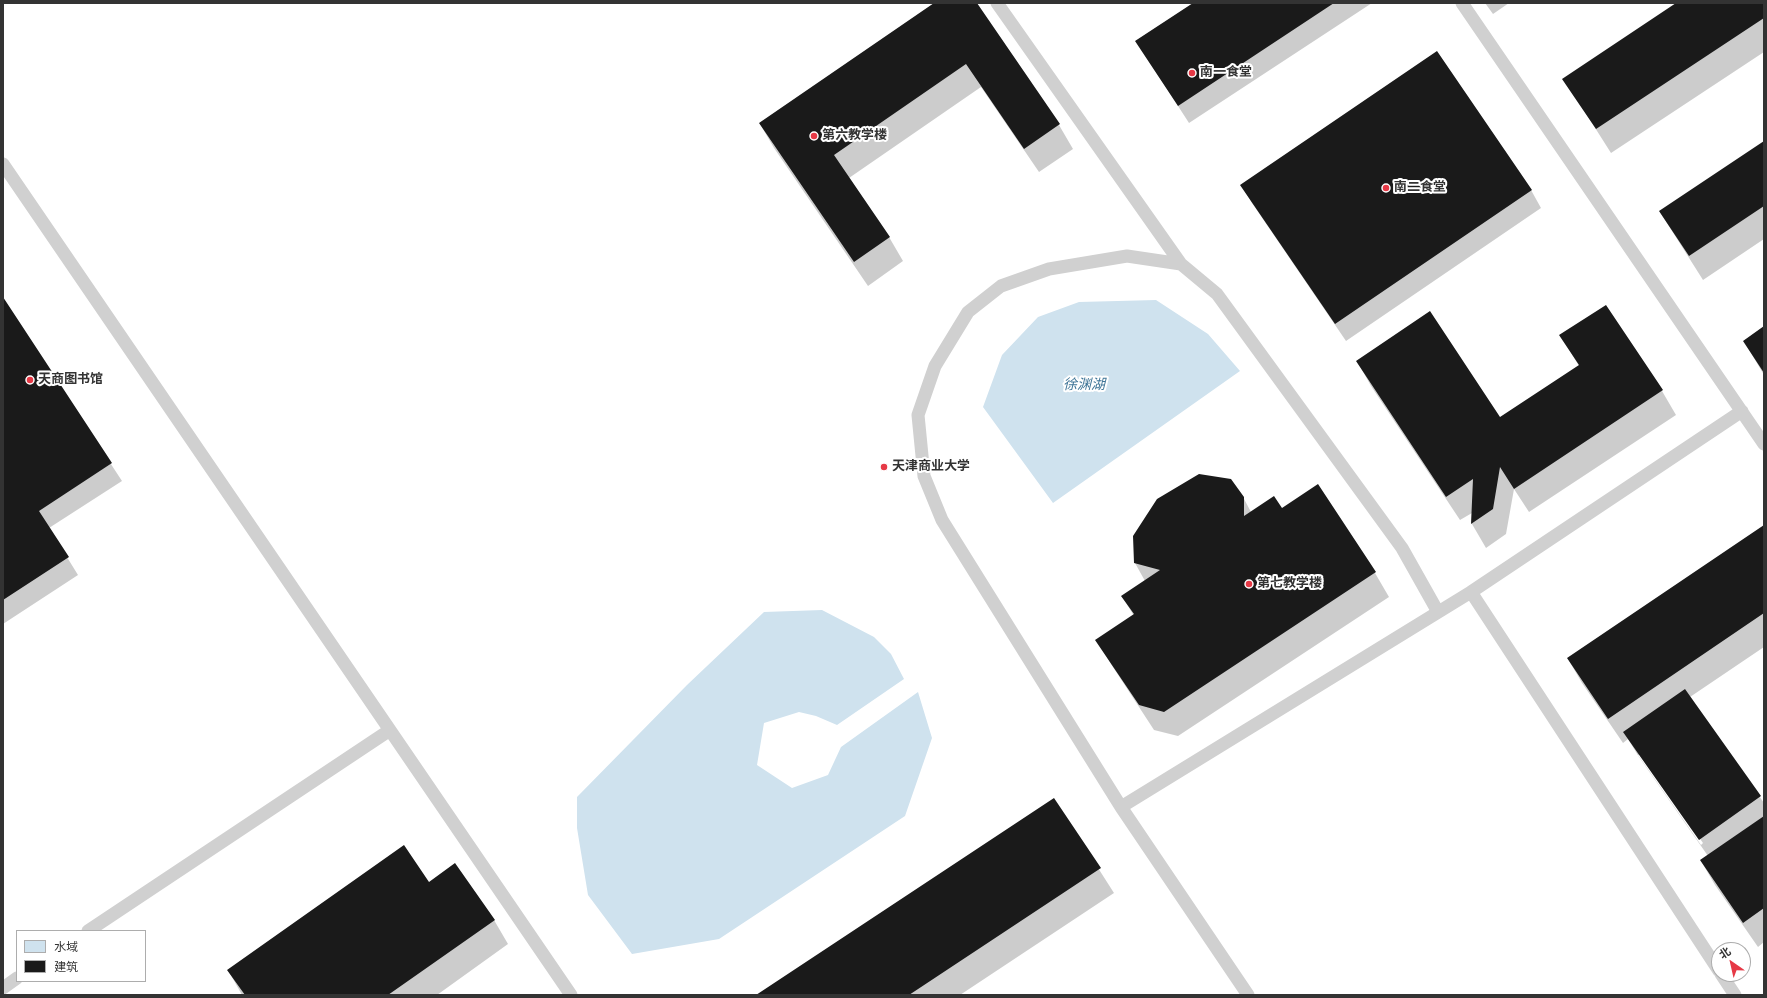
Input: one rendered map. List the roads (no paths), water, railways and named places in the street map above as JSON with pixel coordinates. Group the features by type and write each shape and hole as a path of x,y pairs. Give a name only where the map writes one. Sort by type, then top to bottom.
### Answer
{"lane":[{"path":"996,3 1181,264 1217,294 1402,548 1438,612"},
{"path":"1462,3 1764,444"},
{"path":"3,164 571,995"},
{"path":"1181,264 1127,256 1049,269 1001,286 968,312 935,366 918,415 924,476 942,520 1121,806 1248,995"},
{"path":"1121,806 1471,592 1742,412"},
{"path":"1471,592 1711,959"},
{"path":"90,930 390,730"},
{"path":"3,988 16,979"},
{"path":"1726,982 1735,995"}],"water":[{"name":"徐渊湖","path":"1156,300 1208,334 1240,371 1053,503 983,407 1002,355 1038,317 1079,302"},
{"path":"822,610 874,637 891,654 904,679 837,725 816,716 799,712 764,723 757,765 792,788 828,775 841,747 918,692 932,738 905,816 719,939 632,954 588,895 577,828 577,797 687,685 764,612"}],"place":[{"name":"南一食堂","path":"1192,73"},
{"name":"第六教学楼","path":"814,136"},
{"name":"南二食堂","path":"1386,188"},
{"name":"天商图书馆","path":"30,380"},
{"name":"天津商业大学","path":"884,467"},
{"name":"第七教学楼","path":"1249,584"}]}
